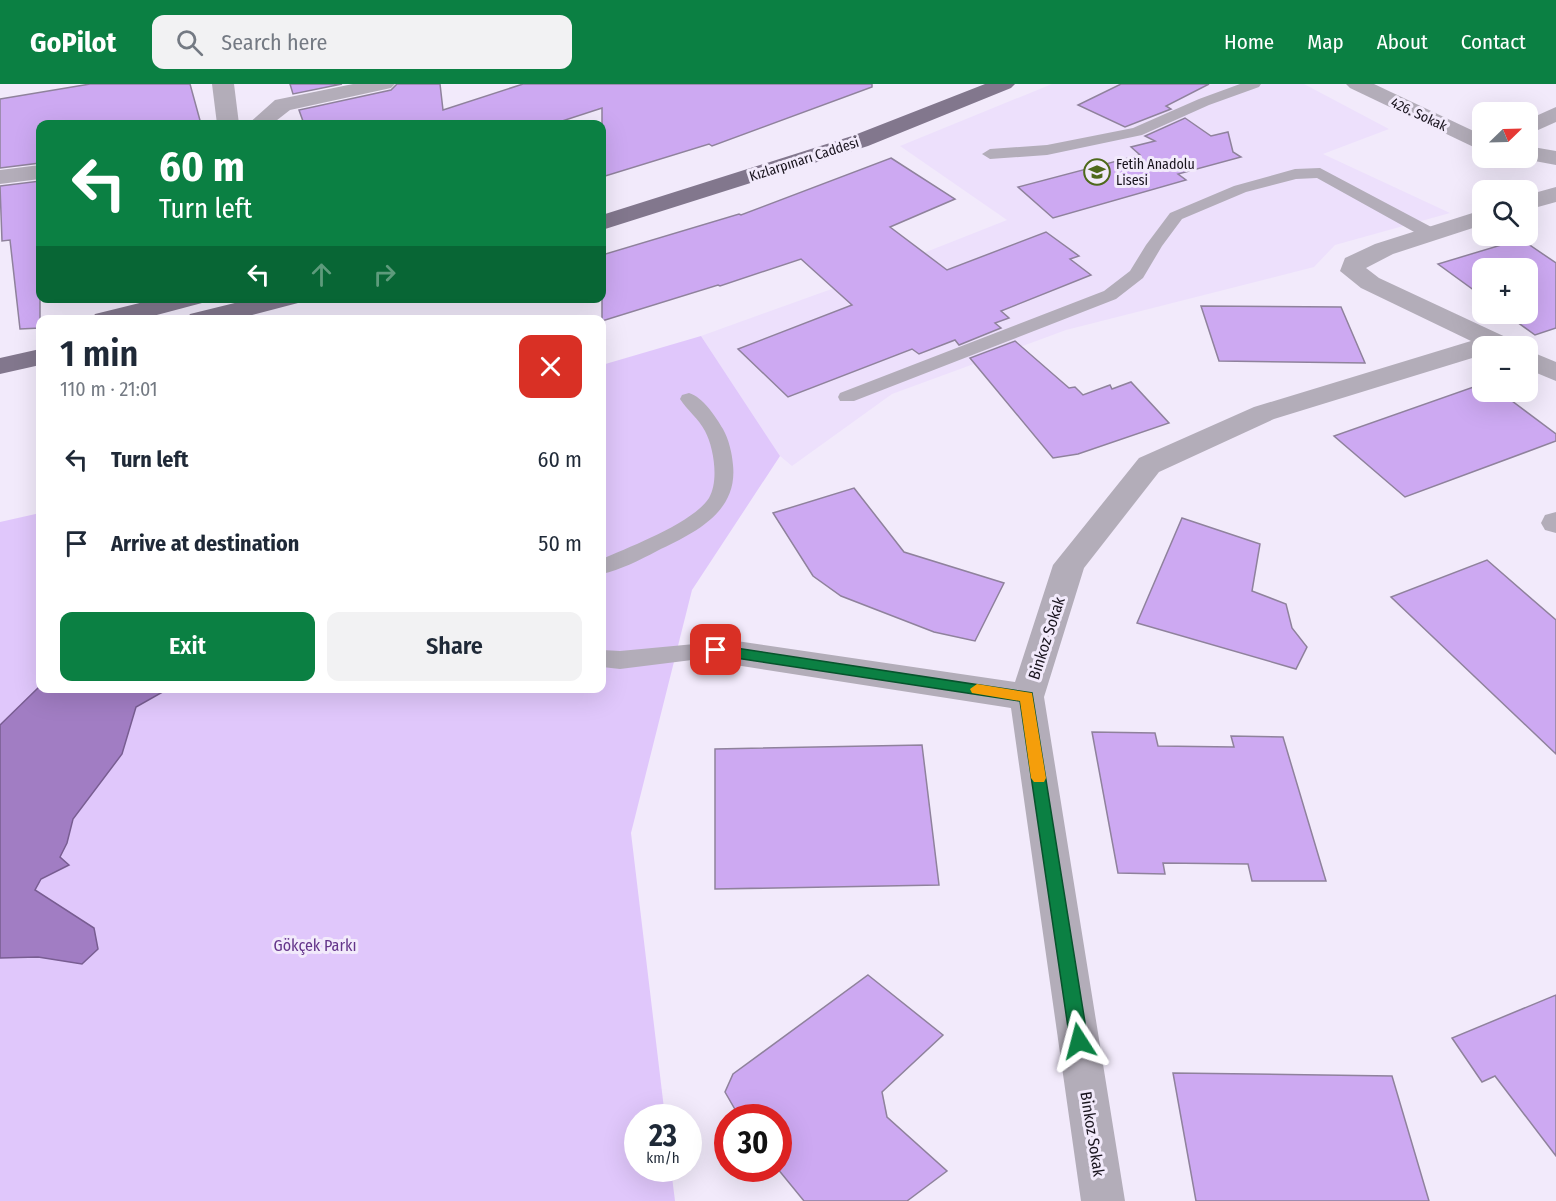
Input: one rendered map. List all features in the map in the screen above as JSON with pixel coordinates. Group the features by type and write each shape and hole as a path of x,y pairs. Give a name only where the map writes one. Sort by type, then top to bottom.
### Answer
{"main road":[{"name":"Kızlarpınarı Caddesi","path":"606,222 860,141 1004,84"},
{"path":"124,315 174,303"},
{"path":"219,315 269,303"},
{"path":"0,344 36,335"},
{"path":"0,366 36,358"}],"street":[{"path":"223,84 228,120"},
{"path":"264,120 283,105 384,84"},
{"name":"426. Sokak","path":"1357,84 1472,139"},
{"path":"1538,123 1556,114"},
{"path":"1538,155 1556,158"},
{"path":"0,177 36,172"},
{"path":"1538,200 1556,194"},
{"path":"1472,220 1384,249 1354,263 1353,271 1370,283 1482,336"},
{"name":"Binkoz Sokak","path":"1103,1201 1027,697 1069,565 1149,465 1264,413 1472,352"},
{"path":"1538,364 1556,373"},
{"path":"716,650 1027,697"}],"lane":[{"path":"990,154 1047,150 1137,132 1204,102 1254,84"},
{"path":"847,397 1066,310 1110,295 1137,274 1154,245 1176,216 1240,189 1295,174 1320,173 1431,234"},
{"path":"606,565 643,550 691,524 719,500 724,478 716,434 689,399"},
{"path":"606,659 620,660 716,650"}],"shaded area":[{"path":"1052,84 1304,84 1389,129 1323,154 1450,213 1335,245 1314,267 1066,330 892,394 792,466 780,456 701,336 840,286 1007,220 900,146"},
{"path":"36,690 36,693 161,693 136,707 122,754 73,819 67,843 60,857 69,865 41,879 35,890 94,928 98,949 82,964 38,957 0,958 0,725"}],"green space":[{"name":"Gökçek Parkı","path":"701,336 780,456 692,590 631,833 663,1104 624,1104 624,1182 673,1182 675,1201 0,1201 0,522 36,514 36,693 606,693 606,364"}],"building":[{"path":"90,84 190,84 200,120 36,120 36,164 0,168 0,99"},
{"path":"290,84 342,84 293,94"},
{"path":"397,84 440,84 443,110 523,84 872,84 872,87 712,146 709,144 606,176 606,120 602,120 602,108 565,120 303,120 299,110 391,90"},
{"path":"1121,84 1209,84 1166,106 1171,109 1125,127 1078,105"},
{"path":"1185,118 1211,136 1228,132 1233,152 1241,157 1178,174 1186,180 1053,218 1018,187 1140,155 1131,147 1155,141 1145,136"},
{"path":"891,158 955,199 890,227 947,270 1046,232 1079,256 1070,259 1091,275 1001,311 1009,318 995,323 1001,328 959,345 955,340 919,354 912,349 788,397 738,349 852,305 801,259 606,320 606,315 602,315 602,303 606,303 606,254 741,215"},
{"path":"36,182 36,303 40,303 40,315 36,315 36,328 20,329 10,240 2,241 0,186"},
{"path":"1498,246 1531,246 1556,263 1556,328 1535,335 1520,324 1538,324 1538,258 1472,258 1472,289 1438,264"},
{"path":"1201,306 1341,307 1365,363 1219,361"},
{"path":"1015,341 1069,388 1075,387 1083,395 1110,385 1112,389 1131,382 1169,423 1078,454 1053,458 970,358"},
{"path":"1472,388 1472,402 1513,402 1556,434 1556,441 1405,497 1334,436"},
{"path":"854,488 904,552 1004,583 975,641 934,632 841,596 813,576 773,513"},
{"path":"1182,518 1260,544 1252,591 1286,604 1292,628 1307,647 1296,669 1137,623"},
{"path":"1487,560 1556,620 1556,754 1391,597"},
{"path":"1092,732 1155,733 1158,746 1234,747 1231,736 1283,737 1326,881 1252,881 1248,864 1163,863 1165,874 1118,873"},
{"path":"922,745 939,885 715,889 715,749"},
{"path":"868,975 943,1035 882,1092 887,1117 947,1171 907,1201 804,1201 788,1182 792,1182 792,1104 732,1104 725,1092 733,1074"},
{"path":"1556,995 1556,1156 1495,1076 1482,1082 1452,1038"},
{"path":"1173,1073 1392,1076 1429,1201 1196,1201"}],"slow traffic":[{"path":"977,689 1027,697 1039,778"}],"place":[{"name":"Fetih Anadolu Lisesi","path":"1097,172"}],"route":[{"path":"716,650 1027,697 1079,1041"}]}
